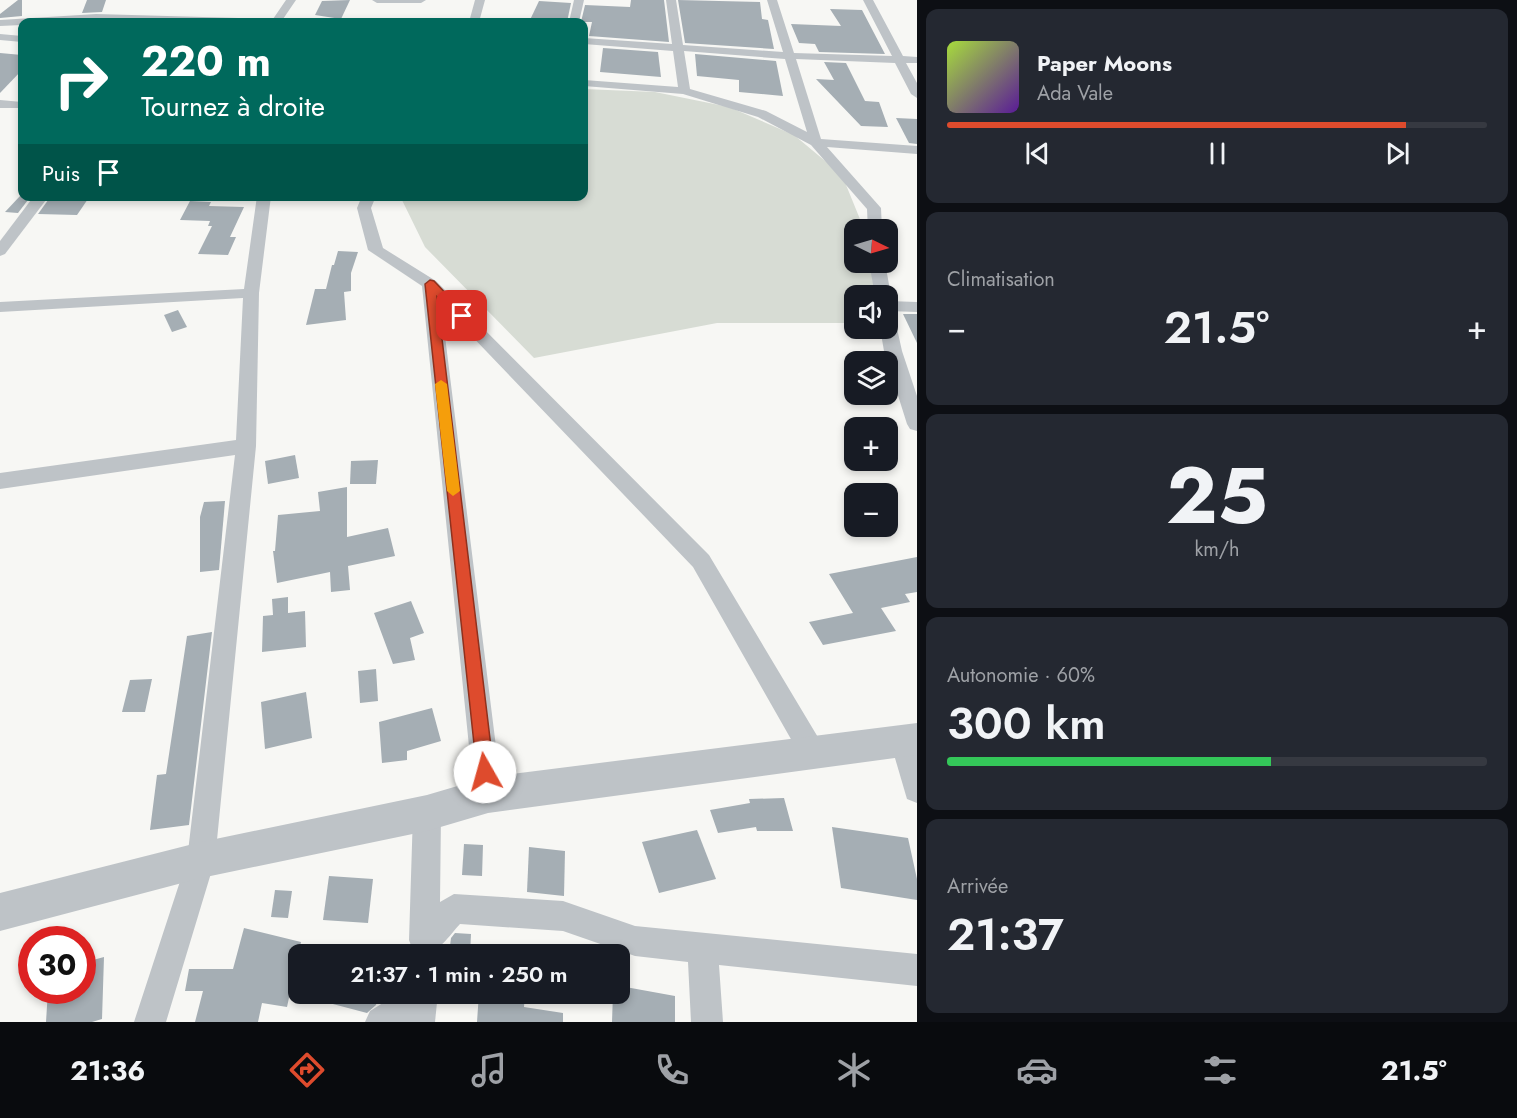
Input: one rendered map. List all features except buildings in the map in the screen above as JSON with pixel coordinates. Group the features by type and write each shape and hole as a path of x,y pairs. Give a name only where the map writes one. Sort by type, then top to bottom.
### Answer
{"street":[{"path":"278,18 291,0"},
{"path":"377,0 421,0"},
{"path":"475,18 480,0"},
{"path":"575,18 579,0"},
{"path":"671,0 684,90"},
{"path":"772,0 816,142"},
{"path":"868,0 917,94"},
{"path":"80,18 122,18"},
{"path":"0,23 18,22"},
{"path":"0,37 18,39"},
{"path":"588,41 791,56 917,60"},
{"path":"588,83 684,90 762,114 816,142 874,208 874,219"},
{"path":"0,104 18,105"},
{"path":"816,142 917,150"},
{"path":"0,251 38,201"},
{"path":"150,1022 201,860 246,446 251,293 263,201"},
{"path":"367,201 364,208 376,250 430,284 700,561 813,753"},
{"path":"430,284 488,795"},
{"path":"0,308 251,293"},
{"path":"898,307 917,308"},
{"path":"891,339 917,424"},
{"path":"0,482 246,446"},
{"path":"0,912 201,860 427,813 488,795 910,740 917,789"},
{"path":"424,944 427,813"},
{"path":"426,944 454,909 562,916 635,941 917,969"},
{"path":"703,948 707,1022"},
{"path":"381,1022 421,1004"}],"shaded area":[{"path":"588,89 655,92 729,107 794,135 842,175 860,219 844,219 844,273 872,273 873,285 844,285 844,323 717,323 534,358 425,247 402,201 588,201"}],"slow traffic":[{"path":"441,384 453,491"}],"route":[{"path":"462,316 430,284 485,772"}]}
